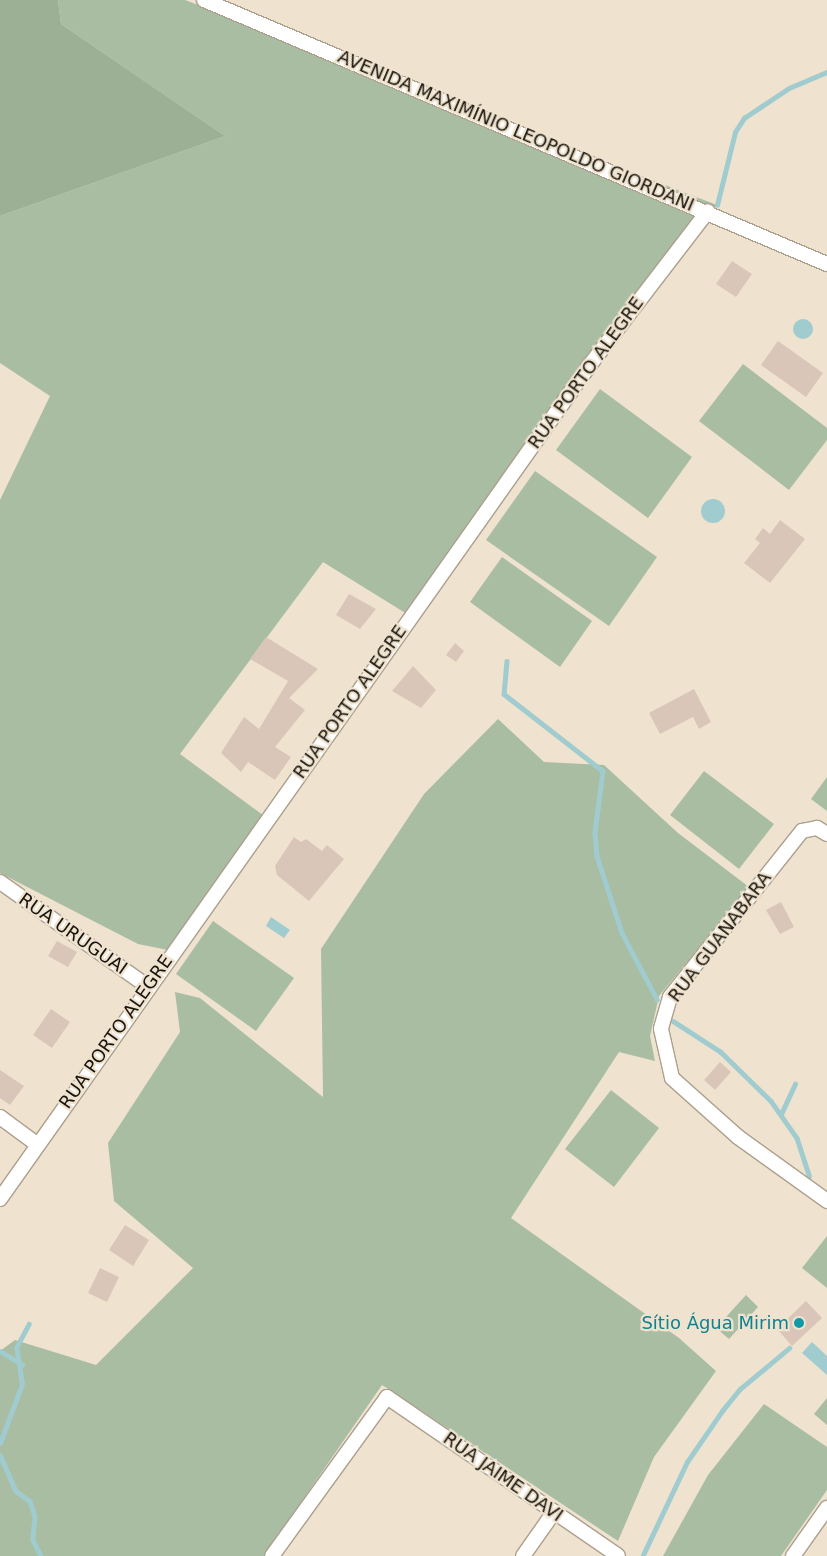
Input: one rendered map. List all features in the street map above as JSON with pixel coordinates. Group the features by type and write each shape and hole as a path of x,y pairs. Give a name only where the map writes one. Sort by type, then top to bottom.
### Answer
{"street":[{"name":"AVENIDA MAXIMÍNIO LEOPOLDO GIORDANI","path":"204,0 708,211 827,264"},
{"name":"RUA PORTO ALEGRE","path":"0,1199 147,986 589,366 708,211"},
{"name":"RUA GUANABARA","path":"827,834 817,828 802,831 670,996 661,1029 672,1078 738,1137 827,1201"},
{"name":"RUA URUGUAI","path":"0,882 147,986"},
{"path":"0,1118 38,1145"},
{"name":"RUA JAIME DAVI","path":"272,1556 387,1397 618,1556"},
{"path":"794,1556 827,1508"},
{"path":"523,1556 554,1512"}],"green space":[{"path":"0,0 58,0 61,24 225,136 0,216"},
{"path":"58,0 185,0 717,205 415,619 323,562 180,754 271,821 178,952 138,944 0,873 0,500 50,396 0,363 0,216 225,136 61,24"},
{"path":"743,364 827,428 827,440 789,490 699,421"},
{"path":"600,389 692,457 648,518 556,450"},
{"path":"535,471 657,557 609,626 486,540"},
{"path":"502,557 592,621 560,667 470,602"},
{"path":"498,719 544,762 604,765 678,833 749,887 659,996 650,1036 655,1061 619,1052 511,1218 679,1338 716,1371 654,1457 618,1541 382,1385 264,1556 0,1556 0,1351 15,1340 96,1365 193,1268 114,1201 108,1143 180,1032 175,992 200,998 323,1097 321,949 424,794"},
{"path":"704,771 774,824 739,869 670,815"},
{"path":"827,777 827,811 811,799"},
{"path":"213,921 294,978 256,1031 176,974"},
{"path":"611,1090 659,1128 614,1187 565,1149"},
{"path":"827,1236 827,1288 802,1268"},
{"path":"746,1295 758,1307 729,1339 716,1328"},
{"path":"827,1398 827,1425 814,1414"},
{"path":"764,1404 827,1447 827,1490 781,1556 663,1556 708,1475"}],"water":[{"path":"803,319 810,322 813,329 810,336 803,339 796,336 793,329 796,322"},
{"path":"713,499 722,502 725,511 722,520 713,523 704,520 701,511 704,502"},
{"path":"271,917 290,930 284,938 266,926"},
{"path":"812,1342 827,1356 827,1375 802,1353"}],"building":[{"path":"732,261 752,274 736,297 716,284"},
{"path":"778,341 823,373 806,397 761,365"},
{"path":"780,520 805,539 770,583 744,563 760,543 755,539 763,528 770,534"},
{"path":"349,594 376,609 360,629 336,615"},
{"path":"266,637 318,669 289,698 305,710 275,747 291,757 275,780 248,762 241,772 221,753 244,717 259,729 288,681 250,659"},
{"path":"455,643 464,651 456,662 446,655"},
{"path":"413,666 436,690 421,708 392,691"},
{"path":"694,689 711,722 699,729 693,717 660,734 649,713"},
{"path":"294,837 301,842 306,839 322,851 327,845 344,859 309,901 277,875 275,866"},
{"path":"781,902 794,927 780,934 766,910"},
{"path":"57,941 77,952 68,967 48,956"},
{"path":"51,1009 70,1022 52,1048 33,1035"},
{"path":"720,1062 731,1072 715,1090 704,1080"},
{"path":"0,1070 24,1086 10,1105 0,1098"},
{"path":"125,1225 149,1240 133,1266 109,1250"},
{"path":"100,1268 119,1277 107,1302 88,1293"},
{"name":"Sítio Água Mirim","path":"806,1301 822,1318 792,1346 777,1329"}],"waterway":[{"path":"717,205 735,132 744,118 789,88 827,72"},
{"path":"507,661 504,694 603,771 595,833 597,856 622,933 657,999"},
{"path":"673,1021 721,1052 771,1101 797,1138 809,1176"},
{"path":"781,1114 795,1084"},
{"path":"0,1443 22,1384 16,1348 29,1324"},
{"path":"643,1555 687,1462 722,1411 740,1389 789,1348"},
{"path":"0,1351 22,1364"},
{"path":"0,1455 16,1491 30,1501 35,1516 33,1540 41,1556"}],"place":[{"name":"Sítio Água Mirim","path":"799,1323"}]}
